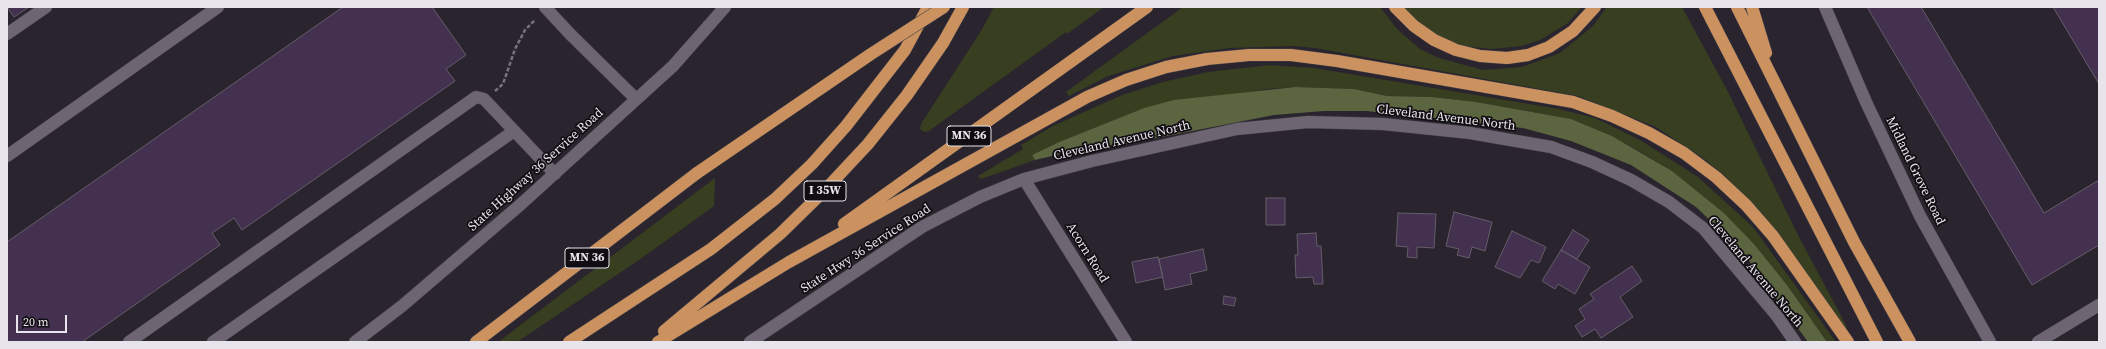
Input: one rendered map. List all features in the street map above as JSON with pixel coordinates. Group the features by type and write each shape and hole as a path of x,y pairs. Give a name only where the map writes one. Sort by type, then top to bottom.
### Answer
{"highway":[{"name":"I 35W","path":"569,342 711,249 775,199 812,164 846,126 905,50 928,7"},
{"name":"MN 36","path":"476,342 697,174 835,78 944,7"},
{"name":"I 35W","path":"650,342 742,267 825,190 868,144 907,95 943,44 963,7"},
{"name":"MN 36","path":"658,342 789,262 907,180 1147,7"},
{"path":"1395,7 1414,26 1456,50 1480,56 1507,58 1528,55 1549,47 1573,31 1595,7"},
{"path":"1705,7 1877,342"},
{"path":"1737,7 1854,242 1910,342"},
{"path":"1752,7 1763,40 1768,68"},
{"path":"789,262 1050,116 1126,80 1166,68 1207,59 1249,55 1291,55 1337,61 1573,102 1612,116 1649,133 1684,153 1711,173 1746,205 1773,236 1848,342"}],"street":[{"path":"7,34 46,7"},
{"path":"7,156 218,7"},
{"path":"545,7 570,34 636,99"},
{"name":"State Highway 36 Service Road","path":"355,342 402,306 555,174 673,66 725,7"},
{"name":"Midland Grove Road","path":"1825,7 1866,102 1920,216 1990,342"},
{"path":"129,342 476,97 484,99 555,174"},
{"name":"Cleveland Avenue North","path":"1024,179 1092,161 1237,130 1308,122 1383,124 1470,132 1550,147 1592,162 1631,180 1669,202 1703,228 1772,310 1796,342"},
{"path":"213,342 514,131"},
{"name":"State Hwy 36 Service Road","path":"750,342 922,227 980,196 1024,179"},
{"name":"Acorn Road","path":"1024,179 1126,342"},
{"path":"2038,342 2099,305"}],"path":[{"path":"484,99 503,84 515,49 525,30 535,20"}],"green space":[{"path":"994,7 1104,7 1067,34 1066,32 929,131 924,132 920,129 921,124 981,31"},
{"path":"1183,7 1380,7 1397,29 1420,49 1439,58 1483,70 1522,67 1560,53 1593,26 1607,7 1682,7 1727,90 1799,237 1847,327 1845,328 1778,232 1726,177 1703,158 1656,127 1578,96 1315,48 1292,46 1229,48 1173,56 1108,76 1069,96 1066,92"},
{"path":"1403,7 1582,7 1568,23 1540,40 1522,46 1492,49 1464,46 1442,38 1421,25"},
{"path":"1269,65 1314,68 1559,109 1595,118 1640,140 1698,177 1753,227 1836,342 1827,342 1787,285 1754,244 1724,213 1672,171 1612,136 1571,119 1476,102 1432,97 1387,96 1354,89 1295,87 1267,89 1144,108 1059,142 1032,155 1035,160 981,179 978,176 1023,149 1021,145 1053,126 1122,95 1163,82 1208,72"},
{"path":"1295,87 1354,89 1387,96 1432,97 1476,102 1571,119 1612,136 1672,171 1724,213 1754,244 1787,285 1827,342 1808,342 1742,251 1696,207 1631,165 1571,141 1523,128 1367,111 1324,111 1274,115 1070,155 1069,152 1035,160 1032,155 1059,142 1144,108 1174,100"},
{"path":"715,178 714,206 639,260 517,342 498,342"}],"building":[{"path":"7,7 29,7 14,17"},
{"path":"343,7 432,7 466,55 446,69 455,81 242,230 234,218 212,233 220,245 82,342 7,342 7,242"},
{"path":"1867,7 1921,7 2044,213 2099,180 2099,245 2032,285"},
{"path":"2053,7 2099,7 2099,84"},
{"path":"1266,198 1285,198 1285,225 1266,225"},
{"path":"1454,212 1492,222 1485,251 1472,247 1469,258 1457,255 1459,249 1446,246"},
{"path":"1398,213 1436,214 1434,248 1417,247 1417,258 1407,257 1408,247 1396,246"},
{"path":"1573,230 1589,240 1577,259 1561,250"},
{"path":"1512,231 1546,247 1539,263 1531,260 1520,278 1495,267"},
{"path":"1316,233 1317,246 1321,246 1323,284 1314,284 1313,277 1296,278 1295,255 1298,255 1297,234"},
{"path":"1203,249 1207,270 1190,274 1192,284 1165,290 1159,259"},
{"path":"1561,250 1590,267 1575,294 1558,284 1555,289 1542,281"},
{"path":"1158,257 1163,277 1136,283 1132,262"},
{"path":"1632,266 1642,281 1620,297 1633,317 1601,338 1595,329 1582,337 1575,326 1585,319 1579,309 1594,299 1590,294"},
{"path":"1224,296 1236,298 1234,306 1223,304"}]}
